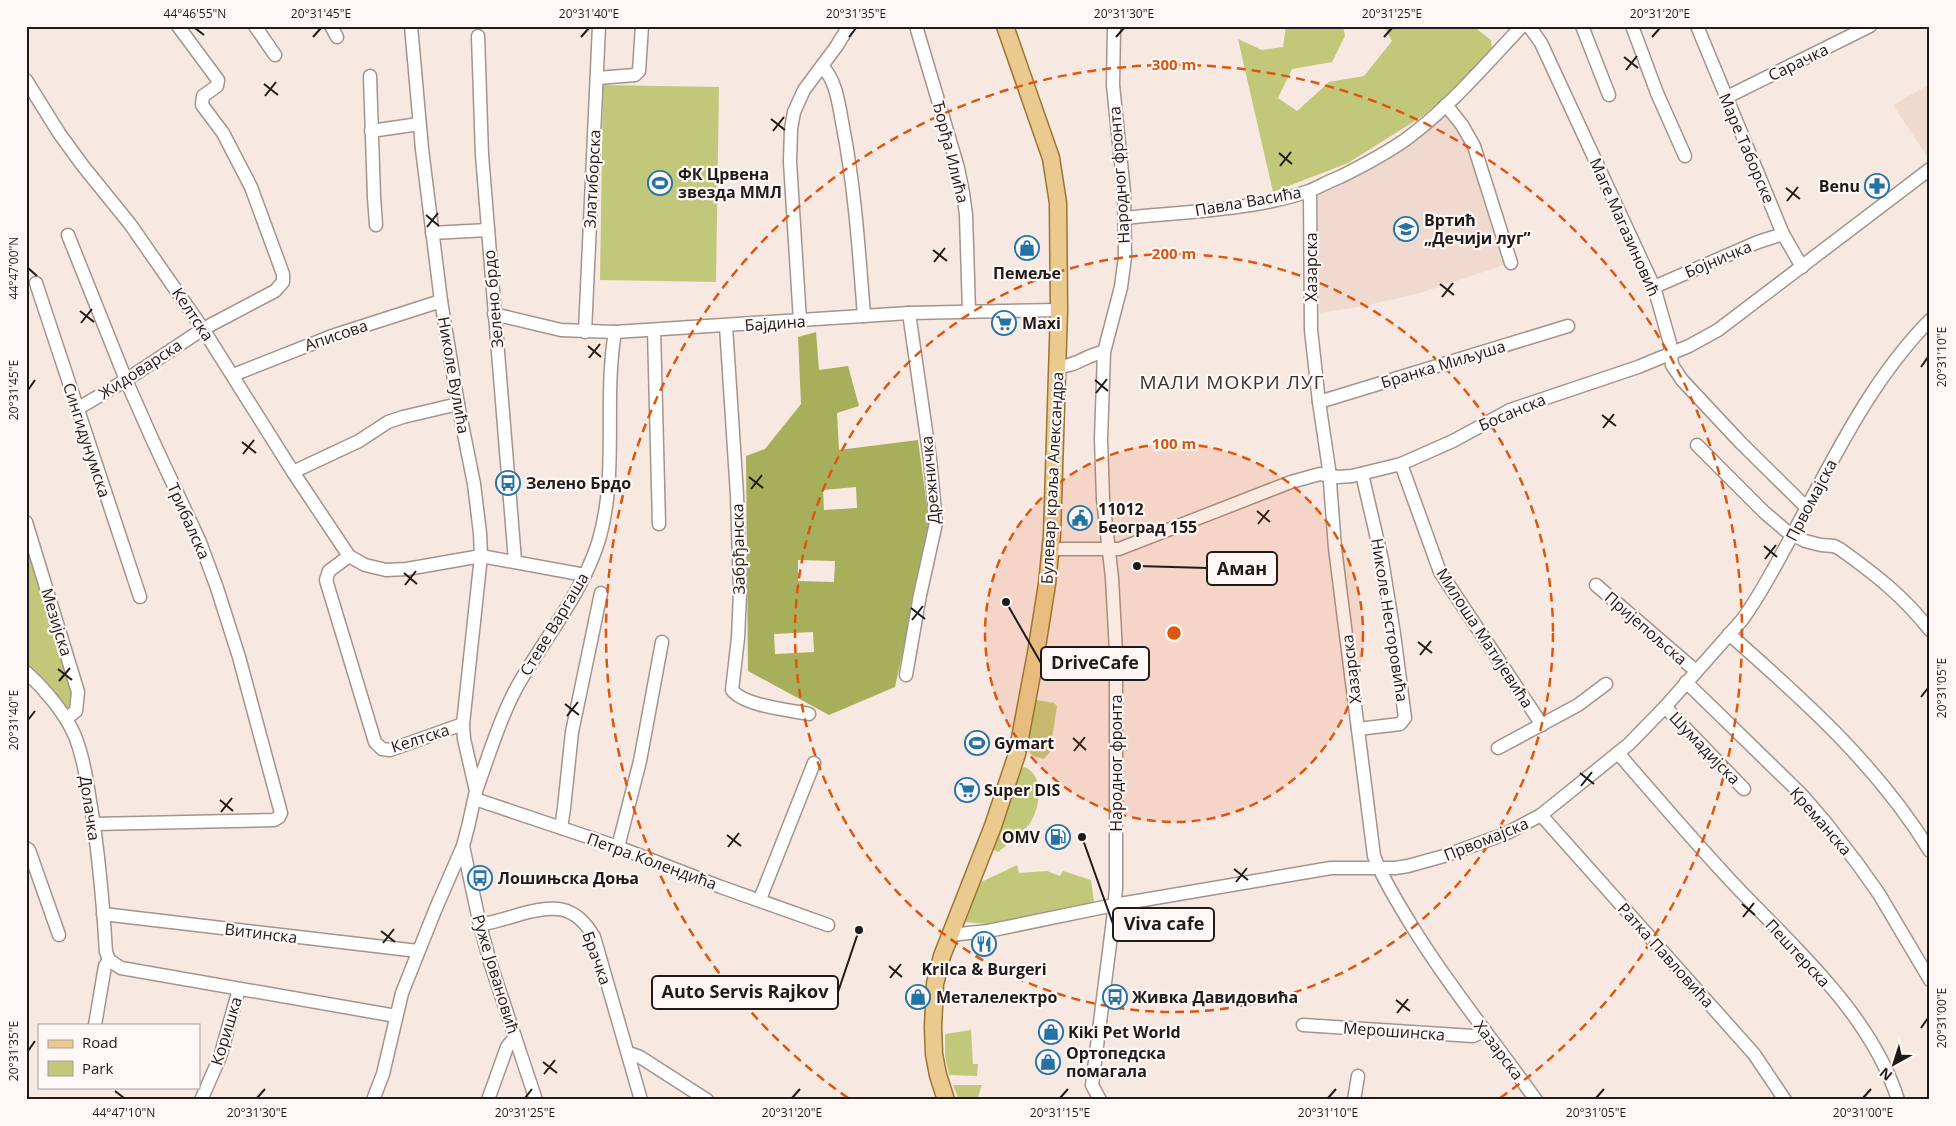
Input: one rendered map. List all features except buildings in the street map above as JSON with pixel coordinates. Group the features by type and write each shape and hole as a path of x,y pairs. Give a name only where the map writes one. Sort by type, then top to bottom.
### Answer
{"main road":[{"name":"Булевар краља Александра","path":"946,1100 936,1063 933,1009 936,978 950,935 993,826 1017,754 1036,653 1051,549 1059,310 1059,217 1051,158 1005,26"}],"street":[{"name":"Жидоварска","path":"77,409 126,380 203,329 275,291 281,286 284,278 250,187 222,133 202,105 203,96 217,86 218,80 178,26"},
{"path":"255,26 275,55"},
{"name":"Николе Вулића","path":"411,26 419,124 432,233 458,404 476,493 481,556 463,724"},
{"name":"Златиборска","path":"585,332 599,26"},
{"path":"597,78 635,75 639,71 642,26"},
{"path":"800,321 789,145 794,112 804,90 848,26"},
{"name":"Ђорђа Илића","path":"916,26 958,168 963,193 966,216 968,311"},
{"name":"Народног фронта","path":"1114,26 1113,84 1125,218 1125,257 1121,287 1104,352 1101,439 1116,652 1117,770 1114,905"},
{"name":"Павла Васића","path":"1125,218 1242,205 1310,191 1354,170 1392,149 1407,138 1446,104 1522,26"},
{"name":"Маге Магазиновић","path":"1529,26 1541,43 1654,287 1670,343 1672,365 1682,380 1741,443 1807,508"},
{"path":"1582,26 1609,95"},
{"path":"1632,26 1657,93 1685,156"},
{"name":"Маре Таборске","path":"1697,26 1725,98 1783,234 1802,267"},
{"name":"Сарачка","path":"1725,98 1870,26"},
{"name":"Зелено брдо","path":"478,36 482,155 515,561"},
{"path":"822,66 832,80 850,160 855,196 864,316"},
{"path":"370,76 376,225"},
{"name":"Келтска","path":"26,80 59,133 130,224 203,329 293,472 349,556 329,571 326,580 375,742 382,749 390,750 463,724 464,738 476,795 463,846 418,951"},
{"path":"1446,104 1462,124 1474,146 1511,263"},
{"path":"371,131 419,124"},
{"name":"Босанска","path":"1051,549 1119,549 1291,482 1329,474 1343,476 1362,474 1402,464 1453,441 1510,410 1670,354 1718,330 1930,169"},
{"name":"Хазарска","path":"1310,191 1311,330 1373,852 1379,868 1421,940 1484,1032 1536,1100"},
{"path":"432,233 488,230"},
{"name":"Бојничка","path":"1654,287 1758,242 1783,234"},
{"name":"Трибалска","path":"68,235 126,380 152,441 200,542 217,588 239,657 280,809 279,817 274,820 94,824"},
{"name":"Сингидунумска","path":"36,283 140,597"},
{"name":"Аписова","path":"232,375 332,336 441,301"},
{"name":"Бајдина","path":"494,314 538,325 585,332 615,332 909,313 1059,310"},
{"name":"Дрежничка","path":"906,675 920,595 936,523 930,459 909,313"},
{"name":"Првомајска","path":"950,935 988,931 1114,905 1331,868 1408,866 1444,856 1505,834 1541,815 1618,753 1643,730 1752,607 1793,535 1842,442 1886,370 1902,349 1930,320"},
{"name":"Забрђанска","path":"726,326 737,495 739,584 738,638 732,690 739,697 751,701 809,714"},
{"name":"Бранка Миљуша","path":"1319,402 1568,326"},
{"path":"654,330 659,524"},
{"name":"Стеве Варгаша","path":"476,795 507,707 585,575 597,544 605,517 608,490 609,415 612,350 615,332"},
{"path":"1057,367 1074,365 1090,356 1104,352"},
{"path":"293,472 359,441 388,422 458,404"},
{"path":"1697,445 1764,512 1793,535 1805,541 1834,546 1840,549 1889,586 1930,630"},
{"name":"Милоша Матијевића","path":"1402,464 1440,572 1542,725"},
{"name":"Николе Несторовића","path":"1358,729 1400,724 1405,718 1382,560 1362,474"},
{"name":"Мезијска","path":"26,522 78,692 76,711 66,719"},
{"path":"349,556 365,565 396,570 481,556 585,575"},
{"name":"Пријепољска","path":"1596,585 1696,671"},
{"path":"561,828 573,724 601,593"},
{"path":"1729,634 1799,697 1871,771 1900,806 1930,851"},
{"path":"618,847 640,761 662,642"},
{"name":"Долачка","path":"26,672 47,694 66,719 83,758 94,824 106,952 109,960 106,966 95,1024"},
{"name":"Креманска","path":"1686,682 1801,794 1826,823 1857,862 1879,894 1930,980"},
{"name":"Милоша Матијевића","path":"1498,748 1578,705 1606,684"},
{"name":"Шумадијска","path":"1665,707 1744,788"},
{"name":"Пештерска","path":"1618,753 1723,872 1825,982 1872,1042 1893,1084 1898,1100"},
{"path":"760,899 814,763"},
{"name":"Петра Колендића","path":"476,795 561,828 828,924"},
{"name":"Ратка Павловића","path":"1541,815 1754,1054 1786,1100"},
{"name":"Руже Јовановић","path":"463,846 480,925 536,1100"},
{"path":"26,848 32,857 59,934"},
{"path":"1100,1100 1092,1085 1114,905"},
{"name":"Брачка","path":"480,925 548,908 563,910 578,917 594,937 641,1100"},
{"name":"Витинска","path":"103,914 418,951"},
{"path":"373,1100 384,1074 402,993 418,951"},
{"path":"109,960 121,968 396,1016"},
{"name":"Коришка","path":"201,1100 225,1041 239,989"},
{"name":"Мерошинска","path":"1304,1026 1473,1036 1484,1032"},
{"path":"488,1100 507,1047 515,1037"},
{"path":"628,1055 632,1054 640,1057 707,1100"},
{"path":"1354,1100 1358,1076"}],"shaded area":[{"path":"1930,84 1930,154 1927,156 1893,105"},
{"name":"Вртић „Дечији луг”","path":"1447,112 1463,136 1478,167 1481,185 1504,265 1420,293 1364,306 1319,313 1317,192"}],"green space":[{"path":"1286,26 1343,26 1345,36 1332,62 1292,69 1278,98 1297,111 1329,82 1364,76 1392,41 1384,26 1473,26 1491,40 1492,50 1440,102 1421,117 1348,163 1273,192 1238,39 1262,50 1283,47"},
{"name":"ФК Црвена звезда ММЛ","path":"603,85 719,87 716,282 600,280"},
{"path":"816,332 819,370 848,366 859,406 837,413 839,450 918,440 930,528 895,687 829,715 748,671 746,456 765,449 801,404 798,337","holes":["856,487 857,508 824,510 823,490","798,560 835,561 834,582 798,581","813,632 814,652 775,654 774,634"]},
{"path":"26,522 78,703 66,719 26,672"},
{"path":"1037,700 1054,703 1057,706 1050,752 1044,759 1033,756 1026,749 1034,702"},
{"path":"1025,767 1036,777 1039,793 1036,809 1027,827 998,852 992,849 1010,804 1020,769"},
{"path":"1017,865 1019,873 1047,871 1060,876 1063,871 1091,880 1094,901 1089,905 988,924 965,922 977,884"},
{"path":"971,1030 973,1064 978,1064 977,1076 949,1075 945,1055 945,1034"},
{"path":"953,1085 982,1085 977,1100 959,1100"}],"place":[{"name":"ФК Црвена звезда ММЛ","path":"660,183"},
{"name":"Benu","path":"1877,186"},
{"name":"Вртић „Дечији луг”","path":"1406,229"},
{"name":"Пемеље","path":"1027,248"},
{"name":"Maxi","path":"1004,323"},
{"name":"Зелено Брдо","path":"508,483"},
{"name":"11012 Београд 155","path":"1080,518"},
{"name":"Аман","path":"1137,566"},
{"name":"DriveCafe","path":"1006,602"},
{"name":"Gymart","path":"977,743"},
{"name":"Super DIS","path":"967,790"},
{"name":"OMV","path":"1058,837"},
{"name":"Viva cafe","path":"1082,837"},
{"name":"Лошињска Доња","path":"480,878"},
{"name":"Auto Servis Rajkov","path":"859,930"},
{"name":"Krilca & Burgeri","path":"984,944"},
{"name":"Металелектро","path":"918,997"},
{"name":"Живка Давидовића","path":"1115,997"},
{"name":"Kiki Pet World","path":"1051,1032"},
{"name":"Ортопедска помагала","path":"1048,1062"}],"district":[{"name":"МАЛИ МОКРИ ЛУГ","path":"1232,382"}]}
